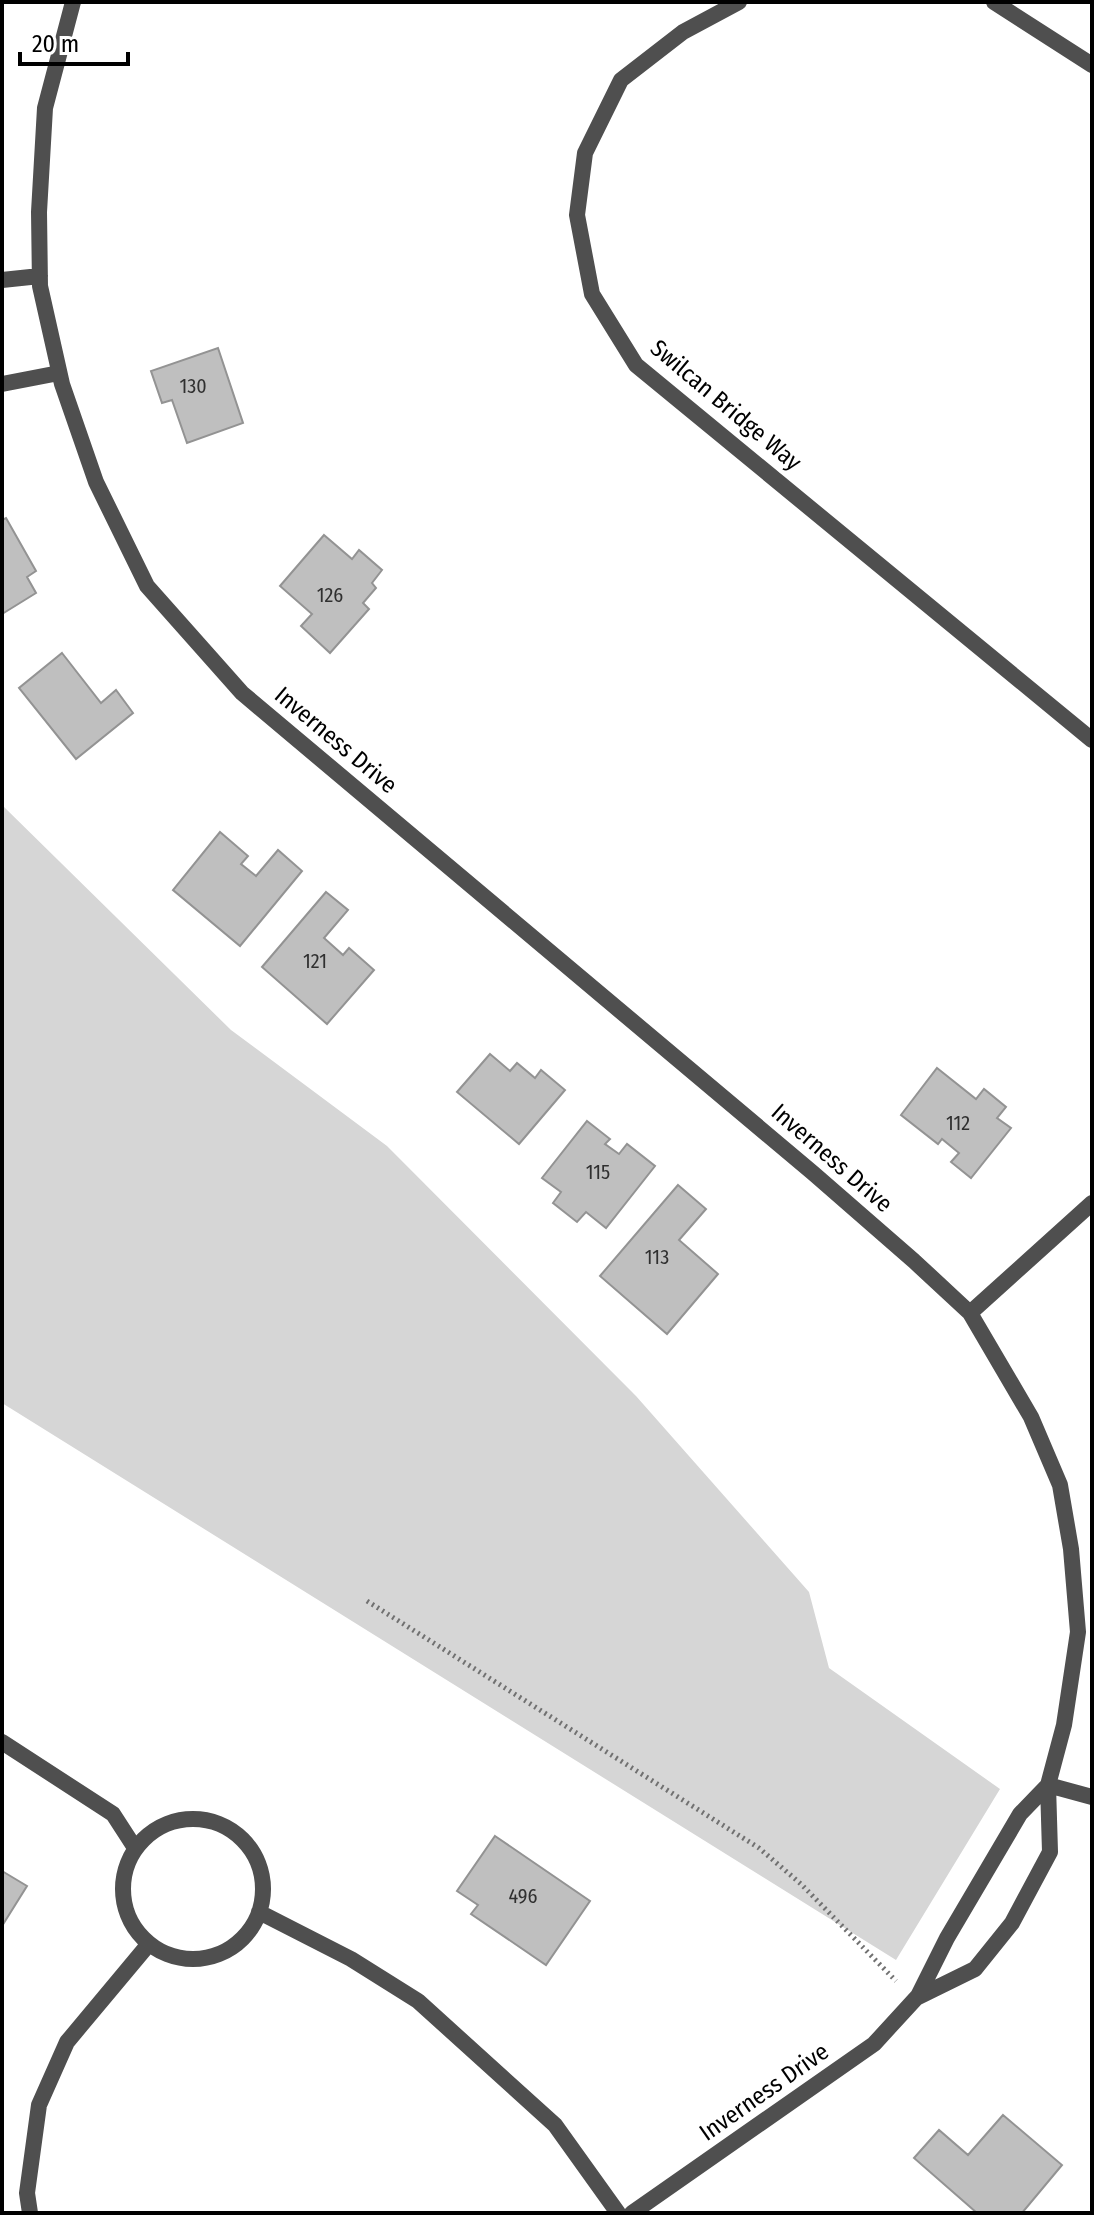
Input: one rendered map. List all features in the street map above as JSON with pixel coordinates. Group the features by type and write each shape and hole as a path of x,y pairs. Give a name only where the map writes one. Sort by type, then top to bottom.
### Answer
{"street":[{"name":"Inverness Drive","path":"73,2 45,108 39,212 40,286 59,373 96,482 147,586 242,693 813,1173 970,1313 1031,1417 1060,1485 1071,1549 1078,1632 1064,1725 1048,1785 1050,1852 1012,1923 975,1969 915,1999"},
{"name":"Swilcan Bridge Way","path":"739,2 683,32 621,80 585,153 577,215 592,294 636,365 1092,740"},
{"path":"994,2 1092,65"},
{"path":"2,280 40,276"},
{"path":"2,384 59,373"},
{"path":"970,1313 1092,1203"},
{"path":"2,1742 113,1814 135,1848"},
{"name":"Inverness Drive","path":"632,2213 874,2044 915,1999 1020,1814 1048,1785"},
{"path":"1048,1785 1092,1797"},
{"path":"191,1818 215,1822 235,1832 252,1850 264,1887 259,1912 245,1937 229,1950 209,1958 172,1957 148,1945 130,1922 123,1899 123,1877 135,1848 155,1829 191,1818"},
{"path":"259,1912 351,1959 418,2001 555,2125 618,2213"},
{"path":"30,2213 27,2193 39,2105 67,2042 148,1945"}],"path":[{"path":"367,1601 759,1848 801,1884 915,1999"}],"shaded area":[{"path":"2,805 231,1030 387,1146 636,1396 809,1592 829,1668 1000,1789 896,1960 2,1403"}],"building":[{"path":"218,348 243,423 187,443 172,400 162,403 151,371"},
{"path":"6,518 36,571 27,577 36,593 2,614 2,520"},
{"path":"324,535 352,559 359,550 382,570 372,583 376,588 363,603 369,609 330,653 301,626 312,614 280,586"},
{"path":"62,653 101,703 116,690 133,713 76,759 19,688"},
{"path":"220,832 248,856 241,864 256,876 278,850 302,871 240,946 173,890"},
{"path":"326,892 348,910 324,938 343,955 349,948 374,970 327,1024 262,967"},
{"path":"490,1054 510,1071 517,1063 535,1078 541,1070 565,1090 519,1144 457,1092"},
{"path":"937,1068 976,1099 984,1089 1006,1107 997,1118 1011,1128 971,1178 951,1162 959,1153 942,1139 938,1144 901,1115"},
{"path":"587,1121 610,1139 605,1144 619,1154 627,1144 655,1166 606,1228 586,1212 577,1222 553,1203 561,1192 542,1178"},
{"path":"678,1185 706,1209 679,1240 718,1274 667,1334 600,1276"},
{"path":"495,1836 590,1901 546,1965 471,1914 478,1905 457,1891"},
{"path":"2,1871 27,1886 2,1926"},
{"path":"1003,2115 1062,2165 1022,2213 977,2213 914,2158 939,2130 968,2155"}]}
